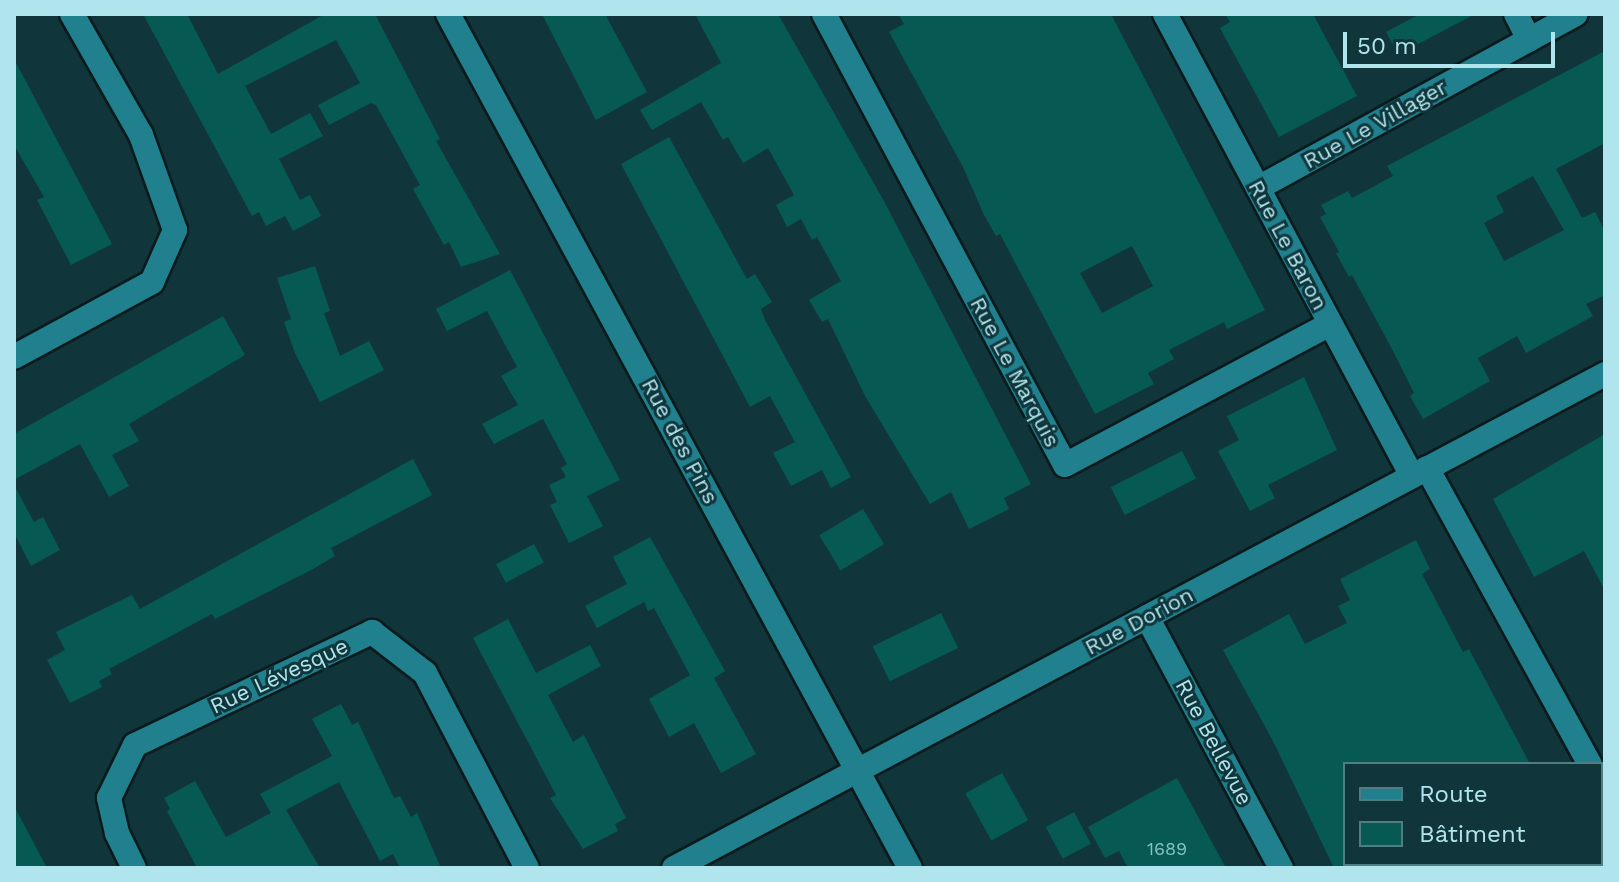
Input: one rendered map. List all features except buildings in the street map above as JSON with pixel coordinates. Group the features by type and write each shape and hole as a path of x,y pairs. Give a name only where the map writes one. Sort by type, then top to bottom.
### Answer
{"street":[{"path":"14,357 152,282 175,230 141,135 72,14"},
{"name":"Rue des Pins","path":"448,14 910,868"},
{"name":"Rue Le Marquis","path":"824,14 1065,465 1330,324"},
{"name":"Rue Le Baron","path":"1165,14 1330,324 1589,762"},
{"path":"1516,14 1529,40"},
{"name":"Rue Le Villager","path":"1258,188 1576,14"},
{"name":"Rue Dorion","path":"674,868 1605,374"},
{"name":"Rue Bellevue","path":"1147,617 1281,868"},
{"name":"Rue Lévesque","path":"134,868 117,833 109,798 135,745 372,632 425,673 527,868"}]}
